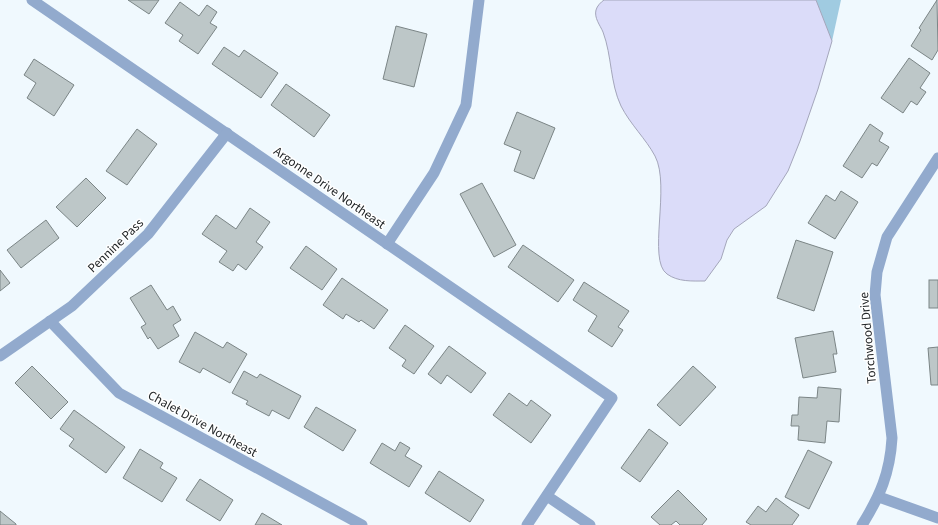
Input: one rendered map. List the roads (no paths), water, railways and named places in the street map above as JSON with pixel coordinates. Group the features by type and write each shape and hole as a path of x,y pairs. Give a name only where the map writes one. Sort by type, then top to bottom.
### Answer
{"street":[{"name":"Argonne Drive Northeast","path":"32,0 612,398 547,496"},
{"path":"387,244 434,173 466,105 479,0"},
{"name":"Pennine Pass","path":"0,356 72,306 148,234 227,133"},
{"name":"Torchwood Drive","path":"862,525 879,497 889,463 892,438 875,295 877,272 887,237 938,158"},
{"name":"Chalet Drive Northeast","path":"50,321 119,393 362,525"},
{"path":"527,525 547,496 590,525"},
{"path":"879,497 938,518"}]}
